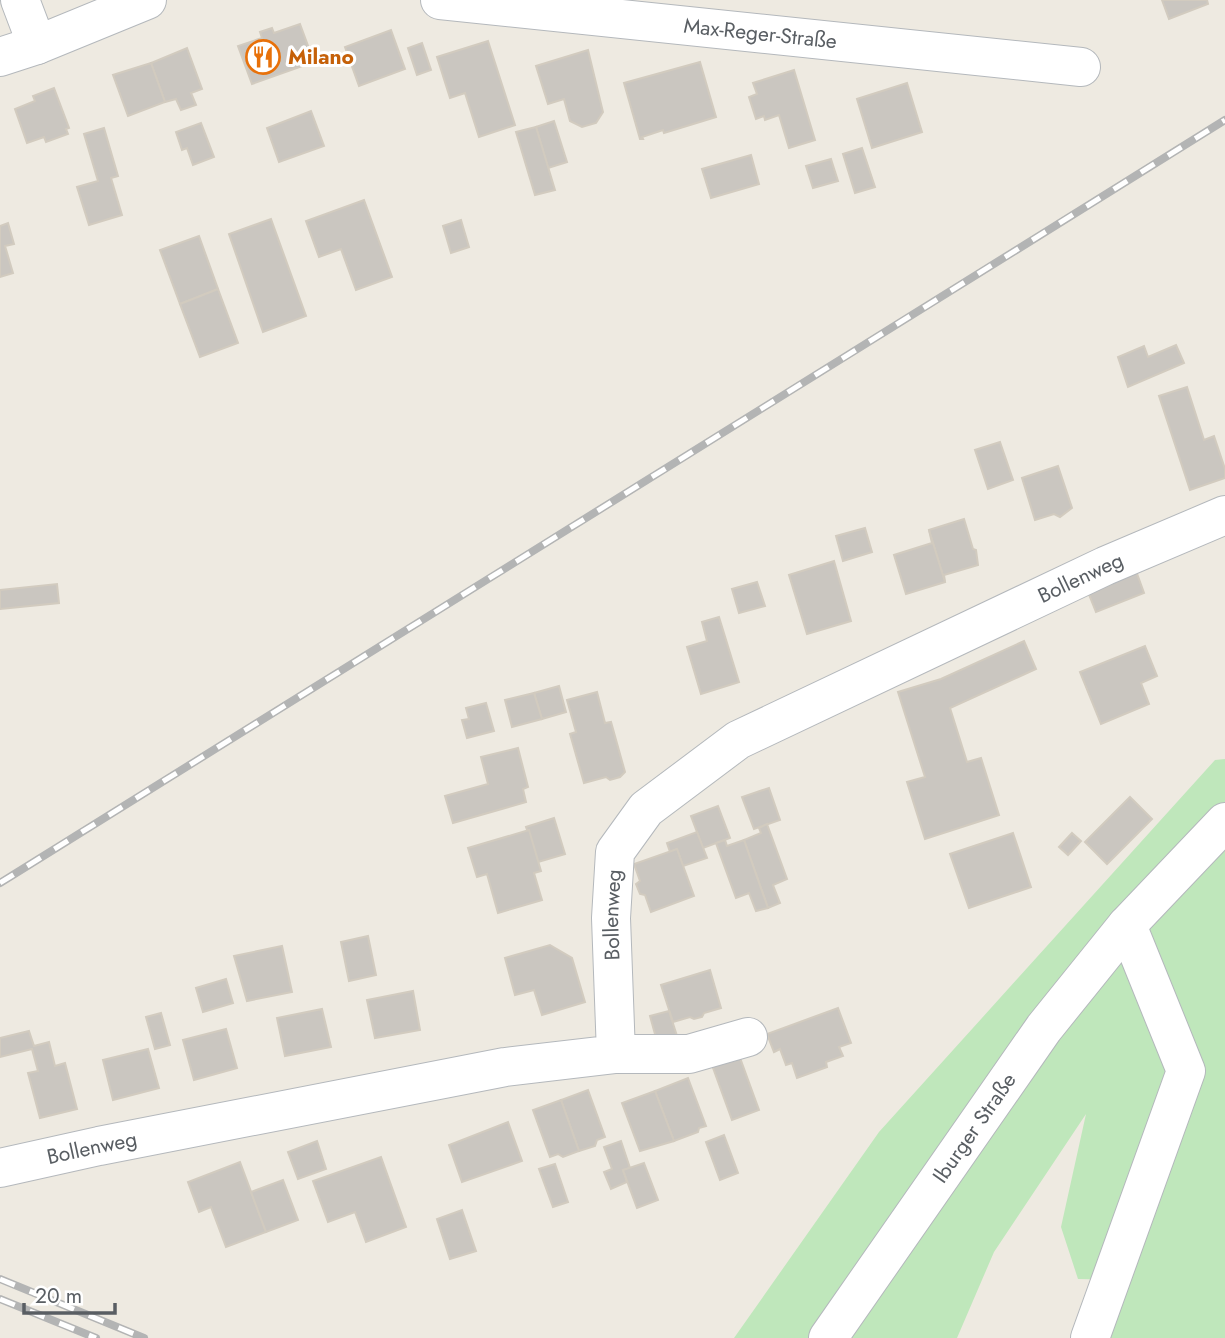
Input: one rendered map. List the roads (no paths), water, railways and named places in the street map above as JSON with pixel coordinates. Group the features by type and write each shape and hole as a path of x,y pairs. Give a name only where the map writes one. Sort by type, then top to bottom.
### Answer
{"street":[{"path":"20,0 37,44"},
{"path":"0,57 147,0"},
{"name":"Max-Reger-Straße","path":"440,0 1081,67"},
{"name":"Bollenweg","path":"0,1168 99,1146 505,1067 616,1054 611,918 615,852 646,808 738,740 1105,566 1225,515"},
{"name":"Iburger Straße","path":"828,1338 1044,1028 1127,925 1225,822"},
{"path":"1090,1338 1186,1071 1127,925"},
{"path":"616,1054 690,1054 748,1037"}],"railway":[{"path":"0,883 1225,120"},
{"path":"0,1279 144,1338"},
{"path":"0,1299 96,1338"}],"place":[{"name":"Milano","path":"263,57"}]}
